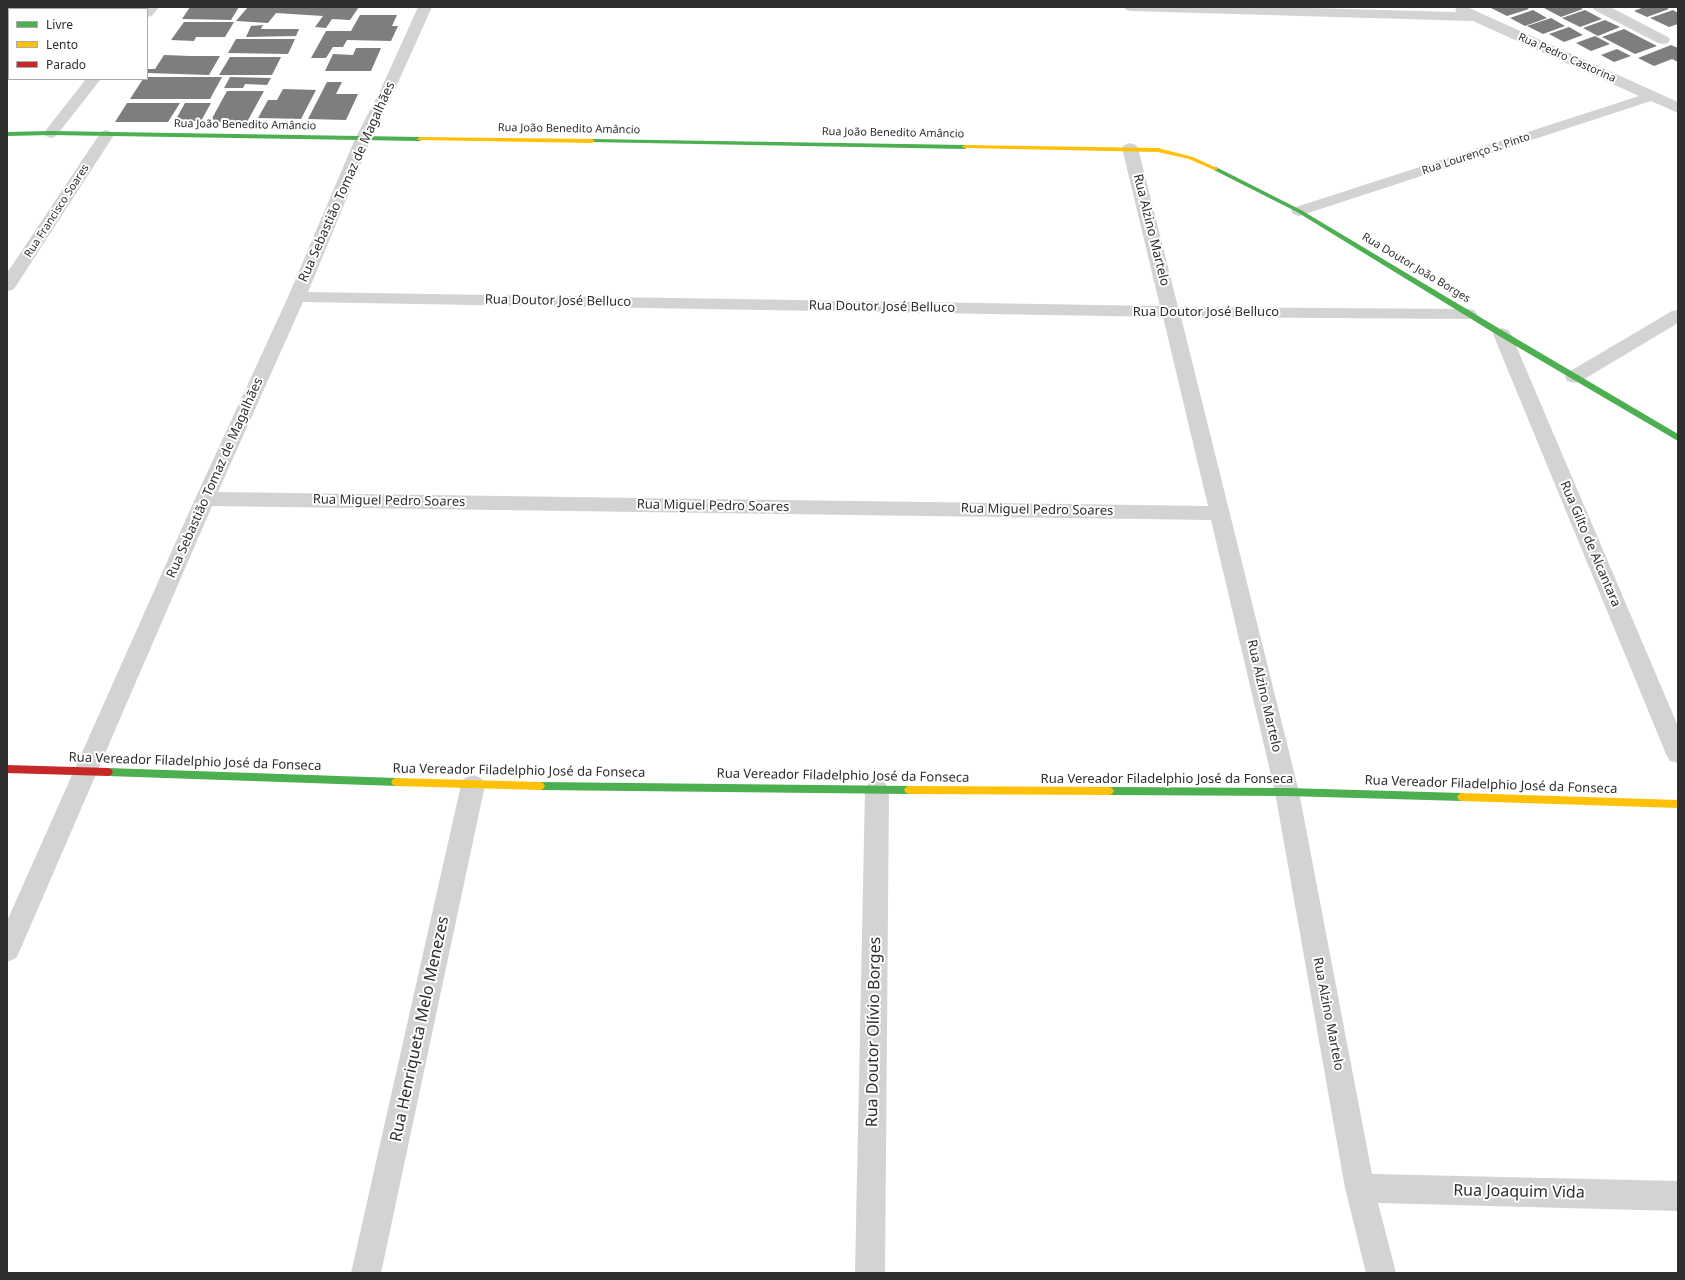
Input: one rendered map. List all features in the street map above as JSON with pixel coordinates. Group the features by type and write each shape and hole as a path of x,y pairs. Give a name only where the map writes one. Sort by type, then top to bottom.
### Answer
{"street":[{"name":"Rua Sebastião Tomaz de Magalhães","path":"7,950 205,499 297,297 363,139 388,89 425,7"},
{"path":"1131,7 1475,17"},
{"name":"Rua Pedro Castorina","path":"1457,7 1475,17 1678,108"},
{"path":"1599,7 1663,40"},
{"path":"51,133 93,80"},
{"name":"Rua Lourenço S. Pinto","path":"1299,211 1653,96"},
{"name":"Rua João Benedito Amâncio","path":"7,134 51,133 363,139 1130,148"},
{"name":"Rua Francisco Soares","path":"7,286 106,135"},
{"name":"Rua Doutor João Borges","path":"1130,148 1158,150 1191,158 1227,174 1299,211 1468,314 1678,438"},
{"name":"Rua Alzino Martelo","path":"1130,148 1287,792 1360,1188 1381,1273"},
{"name":"Rua Doutor José Belluco","path":"297,297 1171,312 1468,314"},
{"path":"1574,377 1678,315"},
{"name":"Rua Gilto de Alcantara","path":"1502,334 1678,754"},
{"name":"Rua Miguel Pedro Soares","path":"205,499 1220,513"},
{"name":"Rua Vereador Filadelphio José da Fonseca","path":"7,769 473,785 877,790 1287,792 1678,804"},
{"name":"Rua Henriqueta Melo Menezes","path":"366,1273 473,785"},
{"name":"Rua Doutor Olívio Borges","path":"870,1273 877,790"},
{"name":"Rua Joaquim Vida","path":"1360,1188 1678,1196"}],"building":[{"path":"190,7 239,7 231,20 182,19"},
{"path":"248,7 359,7 350,20 332,19 326,28 315,27 323,16 276,13 268,23 236,21"},
{"path":"1489,7 1526,7 1529,9 1507,16"},
{"path":"1579,7 1583,9 1561,17 1544,8"},
{"path":"1644,7 1665,7 1669,9 1647,17 1634,11"},
{"path":"1533,10 1547,18 1525,26 1510,18"},
{"path":"1585,10 1602,19 1580,27 1562,18"},
{"path":"1673,10 1678,13 1678,24 1669,27 1650,18"},
{"path":"360,15 397,15 392,26 398,26 391,41 347,40 343,47 333,47 326,58 311,58 326,31 351,31"},
{"path":"1551,18 1565,26 1543,34 1527,26"},
{"path":"1605,20 1620,27 1598,36 1583,28"},
{"path":"184,22 234,22 225,37 196,37 194,41 171,40"},
{"path":"263,25 261,29 299,29 296,36 246,37 251,26"},
{"path":"1569,27 1583,35 1564,42 1549,34"},
{"path":"1624,29 1657,46 1635,54 1602,37"},
{"path":"1595,36 1610,44 1591,51 1576,43"},
{"path":"236,39 295,39 288,54 228,53"},
{"path":"1671,45 1678,48 1678,62 1672,59 1654,66 1638,58"},
{"path":"356,48 381,48 371,71 325,71 333,54 353,55"},
{"path":"1617,49 1631,56 1614,62 1601,55"},
{"path":"164,55 220,56 209,75 148,73 148,69 155,69"},
{"path":"230,57 281,57 272,75 219,75"},
{"path":"148,77 222,77 210,99 130,99 142,80 148,80"},
{"path":"230,77 271,78 267,85 245,84 243,88 224,88"},
{"path":"327,82 342,82 336,94 358,94 346,120 308,119"},
{"path":"283,89 316,90 301,119 258,118 268,100 277,100"},
{"path":"227,91 264,91 247,122 210,122"},
{"path":"127,103 180,103 168,122 115,122"},
{"path":"185,103 211,103 201,121 175,121"}],"traffic: fast":[{"path":"7,134 51,133 420,139"},
{"path":"592,141 965,147"},
{"path":"1216,169 1299,211 1502,334 1678,438"},
{"path":"108,772 396,782"},
{"path":"540,786 909,790"},
{"path":"1109,791 1287,792 1462,797"}],"traffic: slow":[{"path":"420,139 592,141"},
{"path":"965,147 1158,150 1191,158 1216,169"},
{"path":"396,782 540,786"},
{"path":"909,790 1109,791"},
{"path":"1462,797 1678,804"}],"traffic: jam":[{"path":"7,769 108,772"}]}
